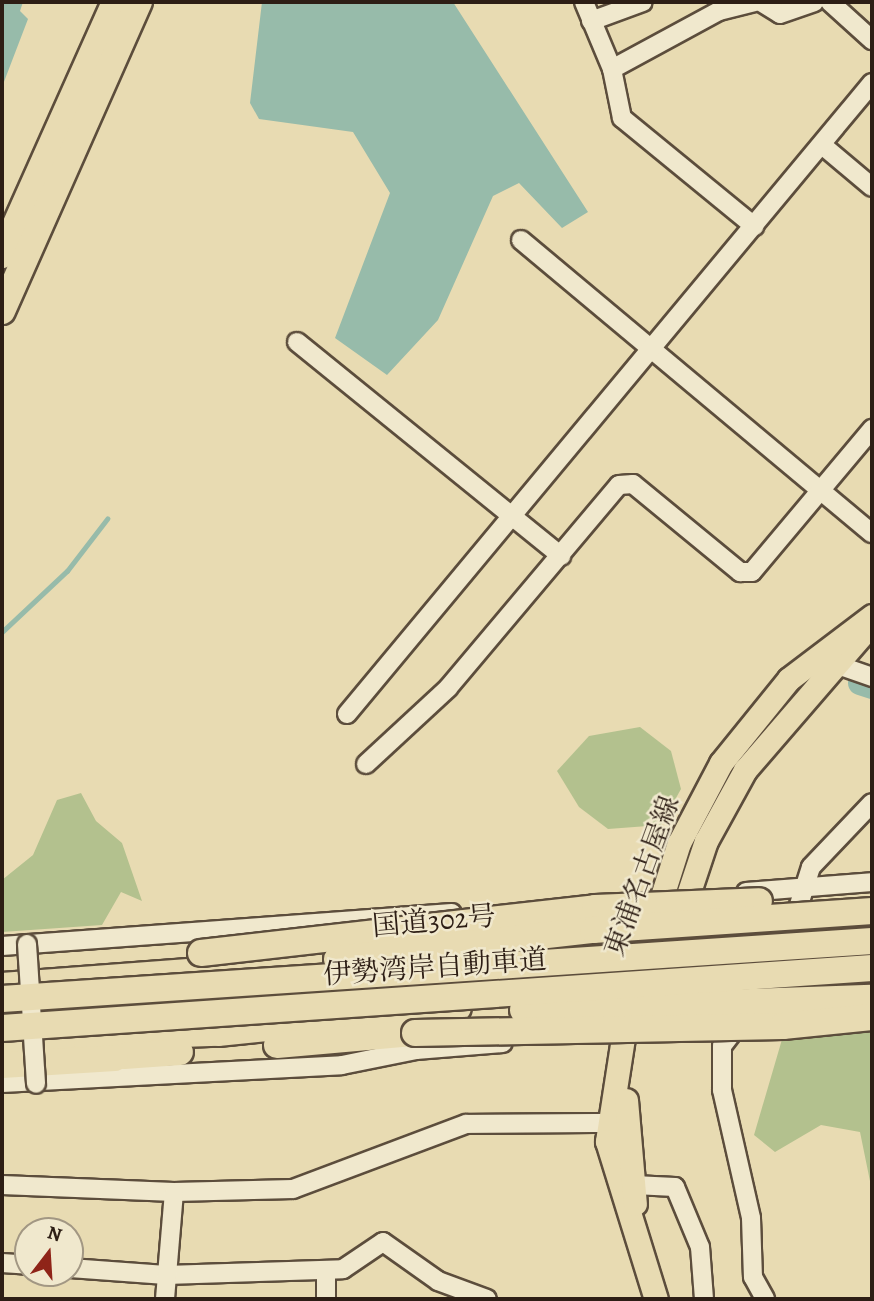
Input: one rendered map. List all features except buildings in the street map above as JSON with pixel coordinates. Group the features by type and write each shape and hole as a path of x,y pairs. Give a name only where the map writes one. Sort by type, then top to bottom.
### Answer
{"highway":[{"path":"2,255 115,2"},
{"path":"2,311 139,2"},
{"path":"2,978 595,908 872,901"},
{"path":"62,995 493,939 872,911"},
{"name":"国道302号","path":"2,986 649,935 872,924"},
{"name":"伊勢湾岸自動車道","path":"2,999 872,941"},
{"name":"伊勢湾岸自動車道","path":"2,1028 872,968"},
{"path":"2,1040 55,1039 641,1000 761,996 872,986"},
{"path":"202,1014 872,998"},
{"path":"2,1065 415,1033 770,1027 872,1017"},
{"path":"55,1039 124,1056"}],"main road":[{"name":"東浦名古屋線","path":"656,1299 635,1218 614,1176 622,1034 676,934 706,841 745,770 826,661 872,616"},
{"name":"東浦名古屋線","path":"635,1218 634,1185 616,1123 632,1052 649,935 679,842 721,763 748,724 872,622"}],"street":[{"path":"584,2 612,69 622,118 754,226"},
{"path":"591,21 643,2"},
{"path":"612,69 719,11 754,2"},
{"path":"761,2 780,14 814,2"},
{"path":"830,2 872,40"},
{"path":"347,714 872,83"},
{"path":"822,145 872,187"},
{"path":"522,240 872,533"},
{"path":"297,342 513,514 561,556"},
{"path":"366,764 448,688 619,485 633,484 740,572 752,572 872,429"},
{"path":"826,661 872,677"},
{"path":"765,1299 753,1277 751,1218 722,1090 722,1046 761,996 796,928 811,867 872,803"},
{"path":"690,893 803,891 872,882"},
{"path":"2,946 454,912"},
{"path":"27,943 36,1084"},
{"path":"2,1083 36,1084 342,1065 416,1050 622,1034"},
{"path":"2,1185 174,1192 293,1189 466,1124 616,1123"},
{"path":"634,1185 675,1187 700,1247 704,1299"},
{"path":"165,1299 174,1192"},
{"path":"84,1269 166,1275 343,1269 383,1242 438,1281 487,1299"},
{"path":"326,1270 326,1299"}],"green space":[{"path":"640,727 671,751 681,789 661,825 608,829 579,807 557,771 589,736"},
{"path":"81,793 96,821 122,843 142,901 121,892 102,925 2,932 2,880 33,855 57,800"},
{"path":"872,1026 872,1191 860,1132 821,1125 775,1152 754,1135 783,1036"}],"shaded area":[{"path":"2,2 23,2 20,11 28,19 2,87"},
{"path":"262,2 453,2 588,212 562,228 519,183 493,196 438,320 387,375 335,338 390,193 353,132 259,119 250,103"}],"waterway":[{"path":"2,632 67,571 107,519"},
{"path":"860,683 872,687"}]}
